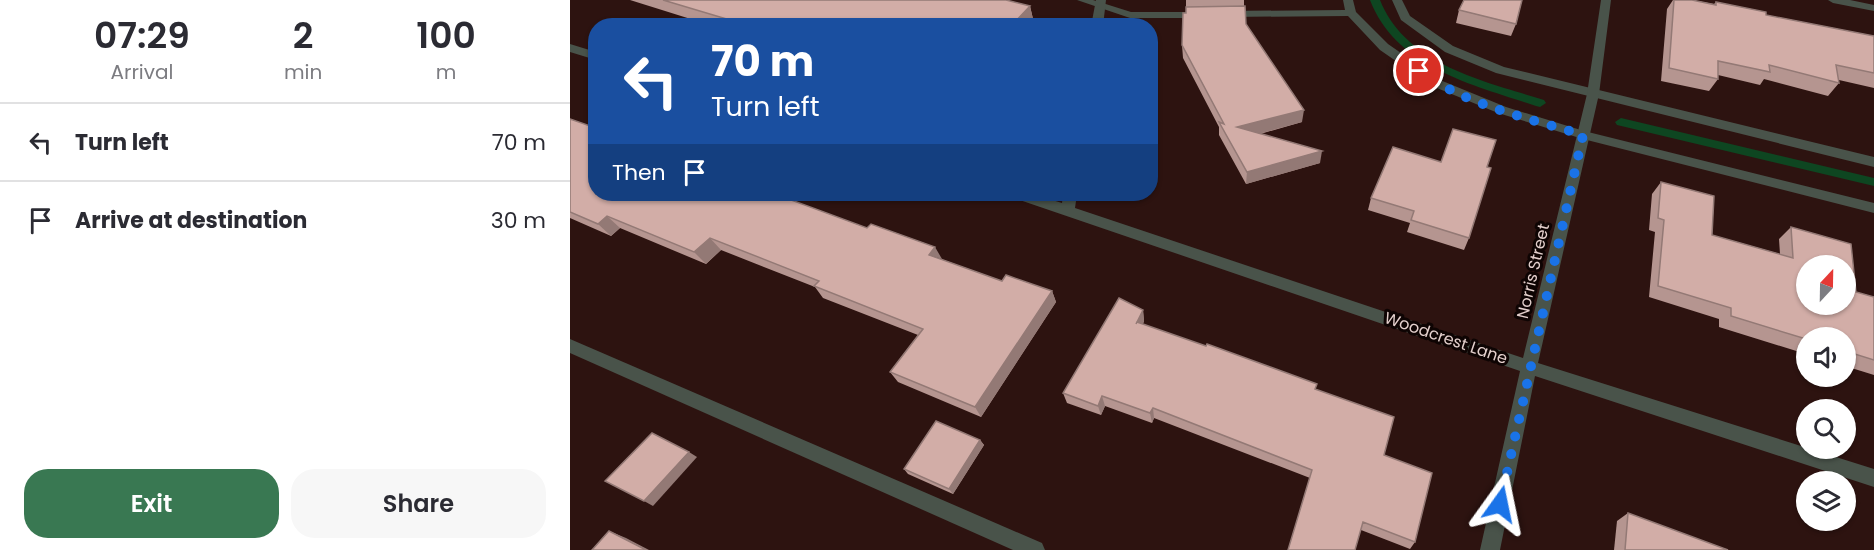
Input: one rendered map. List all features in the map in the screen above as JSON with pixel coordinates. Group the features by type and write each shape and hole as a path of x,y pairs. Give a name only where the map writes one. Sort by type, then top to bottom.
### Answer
{"street":[{"path":"1082,0 1101,2 1130,15 1351,14"},
{"path":"1348,0 1351,14 1384,47 1436,83 1502,110 1583,135 1874,208"},
{"path":"1397,0 1405,18 1449,49 1500,70 1874,162"},
{"name":"Norris Street","path":"1490,550 1529,367 1593,94 1606,0"},
{"path":"1833,0 1874,8"},
{"path":"1098,18 1101,2"},
{"path":"570,48 588,54"},
{"name":"Woodcrest Lane","path":"1069,201 1529,367 1874,478"},
{"path":"570,346 1035,550"}],"building":[{"path":"663,0 1006,0 1030,6 1019,18 723,18"},
{"path":"1464,0 1522,0 1516,24 1459,10"},
{"path":"1674,0 1692,0 1716,5 1716,2 1766,12 1766,15 1874,36 1874,73 1836,65 1839,83 1769,65 1770,72 1718,61 1718,79 1669,68"},
{"path":"1245,6 1246,24 1304,110 1237,127 1322,151 1247,172 1219,122 1224,124 1182,45 1183,13 1186,13 1186,7"},
{"path":"570,119 588,125 588,201 794,201 867,228 871,224 935,247 929,255 1002,281 1006,275 1052,291 975,407 890,372 923,329 814,286 819,281 710,238 694,252 607,216 598,224 570,212"},
{"path":"1453,129 1496,140 1487,167 1491,168 1469,238 1411,220 1414,211 1371,198 1393,147 1441,162"},
{"path":"1661,182 1714,196 1712,235 1793,258 1791,227 1851,244 1852,255 1796,255 1796,315 1856,315 1856,292 1874,297 1874,360 1856,354 1856,327 1796,327 1796,336 1731,316 1731,308 1658,286 1664,220 1658,218"},
{"path":"1119,298 1143,310 1137,322 1206,346 1207,344 1317,384 1315,389 1394,417 1384,455 1432,473 1415,542 1363,522 1355,550 1288,550 1312,470 1153,408 1150,413 1102,396 1098,406 1063,393"},
{"path":"936,421 980,440 949,489 904,469"},
{"path":"652,433 689,452 644,501 605,481"},
{"path":"1628,513 1728,550 1625,550"},
{"path":"609,531 646,550 592,550"}],"waterway":[{"path":"1375,0 1379,11 1395,33 1429,61 1462,77 1540,103"},
{"path":"1621,122 1874,182"}],"route":[{"path":"1419,71 1436,83 1502,110 1583,135 1500,504"}]}
